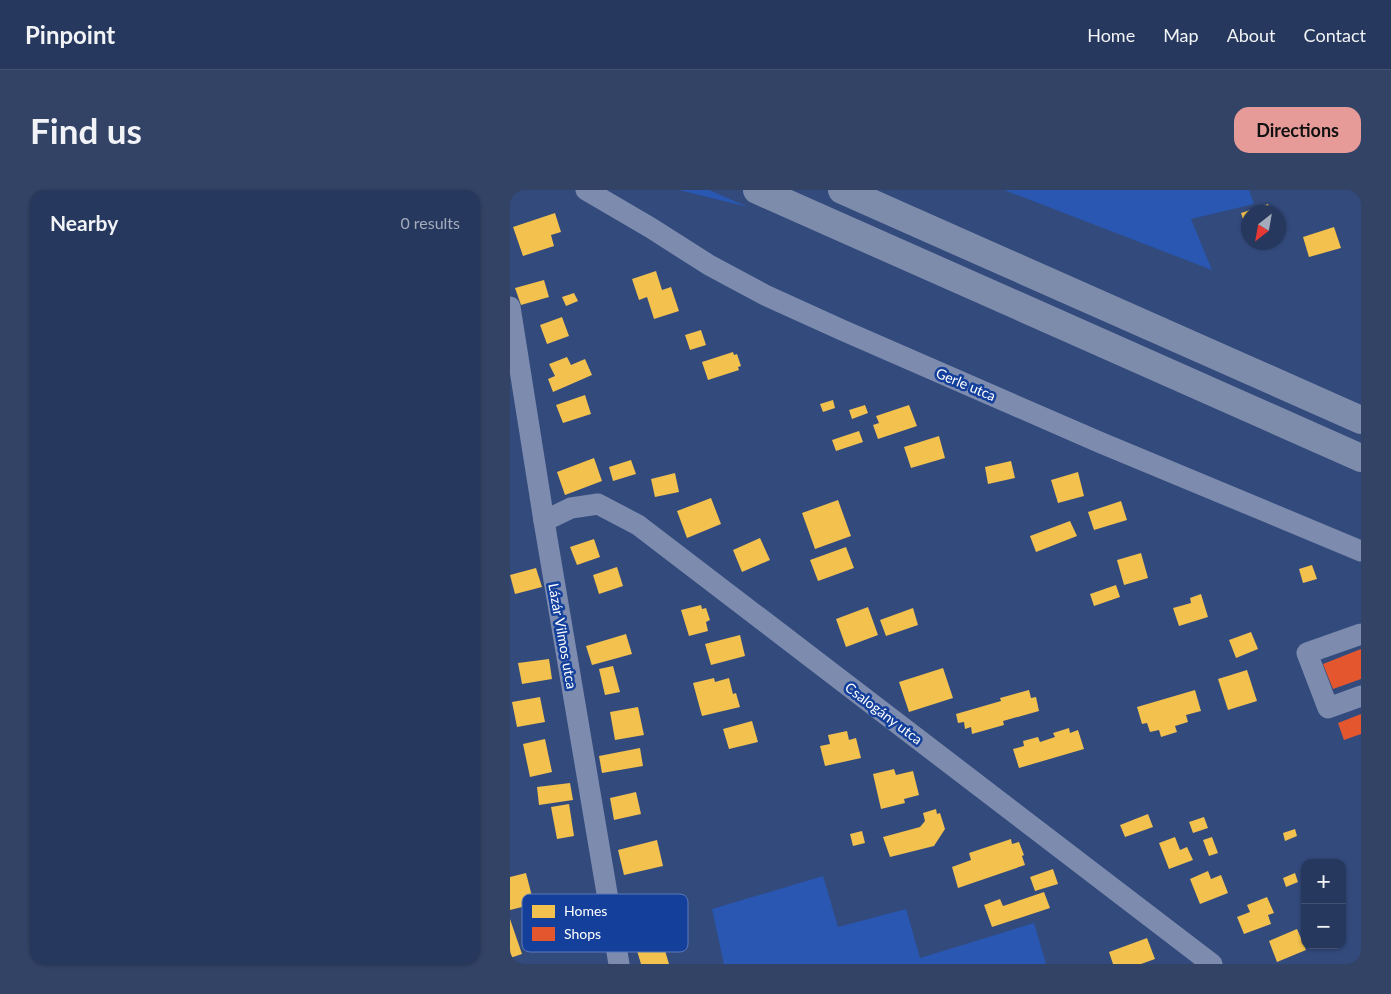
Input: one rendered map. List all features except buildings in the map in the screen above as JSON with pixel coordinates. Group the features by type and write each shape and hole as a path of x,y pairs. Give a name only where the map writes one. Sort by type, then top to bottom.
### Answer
{"highway":[{"path":"757,190 1361,458"},
{"path":"842,190 1361,420"}],"street":[{"name":"Gerle utca","path":"586,190 709,265 765,295 1100,442 1361,551"},
{"name":"Lázár Vilmos utca","path":"510,307 607,894"},
{"name":"Csalogány utca","path":"544,521 571,508 598,504 638,525 1212,964"},
{"path":"1361,634 1307,653 1328,708 1361,696"}],"shaded area":[{"path":"679,190 709,190 748,207"},
{"path":"1004,190 1249,190 1254,204 1241,205 1241,207 1191,219 1212,270"},
{"path":"823,876 838,927 906,909 920,958 1034,923 1046,964 724,964 712,909"}]}
